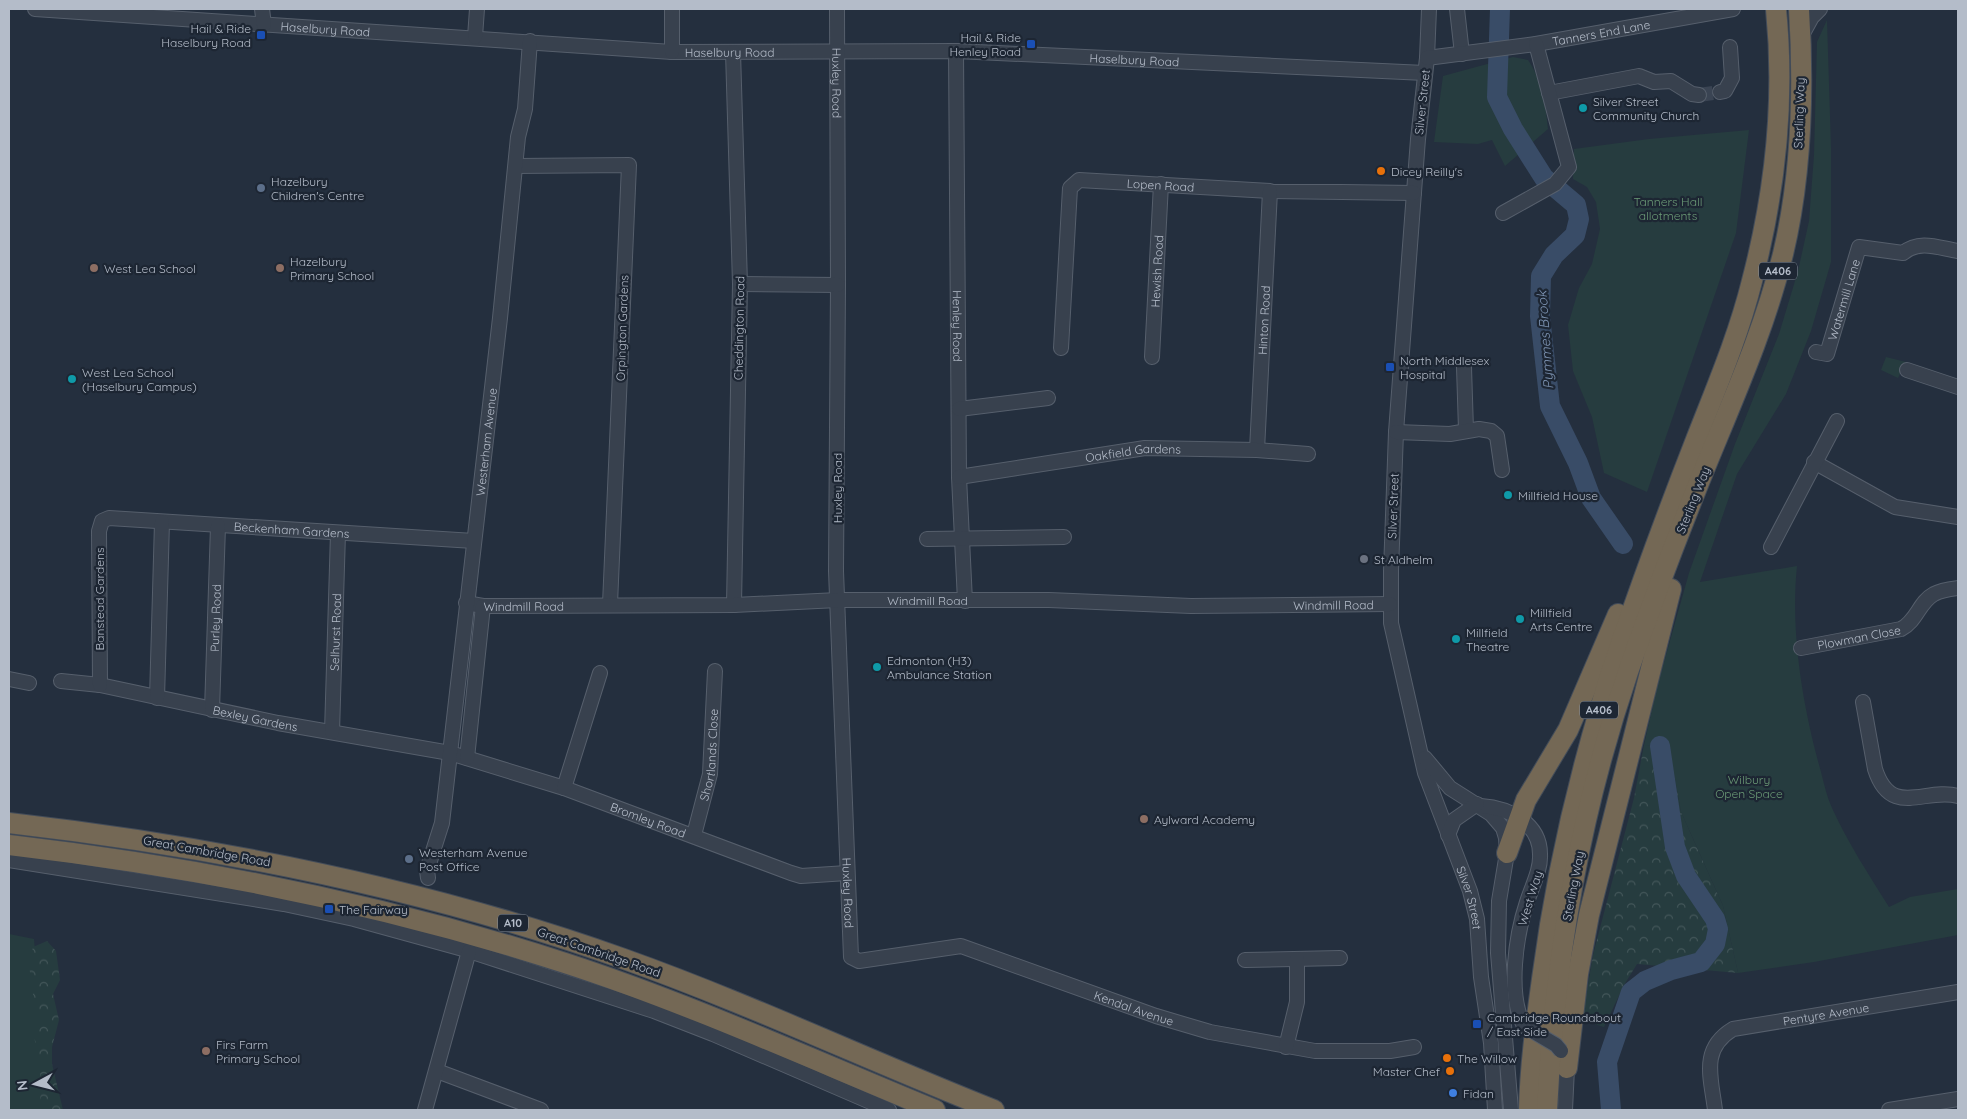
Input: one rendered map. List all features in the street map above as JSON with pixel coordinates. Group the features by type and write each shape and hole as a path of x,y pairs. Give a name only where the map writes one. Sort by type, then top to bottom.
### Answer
{"highway":[{"name":"Sterling Way","path":"1550,986 1564,845 1593,730 1621,644 1728,358 1752,284 1763,237 1776,144 1779,89 1776,9"},
{"name":"Sterling Way","path":"1550,986 1594,788 1610,727 1646,622 1696,490 1755,344 1770,301 1783,253 1799,150 1801,39 1799,9"},
{"name":"A406","path":"1507,853 1519,817 1537,779 1568,730 1579,707 1625,596 1694,446"},
{"path":"1566,1052 1589,915 1656,642 1696,490"},
{"name":"Great Cambridge Road","path":"9,823 123,837 426,888 624,959 742,1005 994,1110"},
{"name":"Great Cambridge Road","path":"9,845 50,858 185,869 282,887 366,906 497,942 617,981 676,1003 936,1110"},
{"name":"A406","path":"1529,1110 1533,1050 1550,986"},
{"name":"A406","path":"1547,1110 1550,986"}],"street":[{"name":"Haselbury Road","path":"35,9 475,37 672,52 956,51 1425,73"},
{"path":"262,9 264,25"},
{"path":"475,37 478,9"},
{"path":"672,9 672,52"},
{"name":"Huxley Road","path":"837,9 838,600 849,952 851,956 859,961"},
{"name":"Silver Street","path":"1429,9 1427,58 1414,194 1396,432 1390,604 1393,634 1418,746 1432,794 1470,891 1477,919 1481,977 1491,1050 1495,1110"},
{"path":"1457,9 1462,54"},
{"name":"Tanners End Lane","path":"1427,58 1532,45 1668,14 1733,9"},
{"path":"1801,39 1809,22 1820,9"},
{"name":"Westerham Avenue","path":"426,888 434,872 438,857 437,842 442,823 518,137 525,109 530,41"},
{"path":"1503,213 1555,184 1566,174 1569,167 1549,93 1532,45"},
{"path":"1720,92 1725,90 1732,78 1730,47"},
{"name":"Henley Road","path":"956,51 959,476 965,601"},
{"name":"Cheddington Road","path":"733,52 740,284 734,605"},
{"path":"1549,93 1639,76 1654,82 1667,81 1677,83 1686,91 1699,95"},
{"name":"Orpington Gardens","path":"516,166 629,165 610,604"},
{"name":"Lopen Road","path":"1061,348 1072,185 1078,180 1270,191 1414,194"},
{"name":"Hewish Road","path":"1152,356 1161,184"},
{"name":"Hinton Road","path":"1257,450 1270,191"},
{"name":"Watermill Lane","path":"1816,352 1827,354 1859,247 1903,253 1911,246 1925,245 1958,251"},
{"path":"740,284 838,285"},
{"path":"1464,367 1466,430"},
{"path":"1907,370 1958,387"},
{"path":"958,409 1048,398"},
{"path":"1771,547 1837,421"},
{"path":"1396,432 1450,434 1466,430 1491,431 1497,436 1502,470"},
{"name":"Oakfield Gardens","path":"959,476 1145,448 1257,450 1308,454"},
{"path":"1814,462 1895,507 1958,517"},
{"name":"Beckenham Gardens","path":"109,518 474,541"},
{"name":"Banstead Gardens","path":"100,685 99,531 102,521 109,518"},
{"path":"157,698 162,522"},
{"name":"Purley Road","path":"212,710 218,526"},
{"name":"Selhurst Road","path":"332,732 338,533"},
{"path":"927,539 1064,537"},
{"name":"Plowman Close","path":"1801,648 1901,629 1909,625 1930,597 1943,591 1958,588"},
{"name":"Windmill Road","path":"466,603 483,606 734,605 838,600 1049,600 1192,606 1390,604"},
{"path":"467,758 483,606"},
{"name":"Shortlands Close","path":"694,835 710,774 715,671"},
{"path":"564,788 600,673"},
{"path":"458,677 476,680"},
{"path":"9,679 28,683"},
{"name":"Bexley Gardens","path":"61,681 100,685 212,710 450,753"},
{"path":"1863,702 1875,768 1878,778 1886,789 1906,799 1948,794 1958,796"},
{"name":"West Way","path":"1418,746 1425,759 1445,784 1479,805 1503,828 1507,853"},
{"name":"Bromley Road","path":"450,753 564,788 694,835 791,873 801,876 847,873"},
{"path":"1448,835 1454,820 1479,805"},
{"name":"West Way","path":"1479,805 1494,807 1519,817 1527,822 1534,831 1540,853 1540,864 1525,908 1517,946 1516,992 1520,1018 1524,1026 1566,1052"},
{"path":"1507,853 1500,901 1498,953 1511,1110"},
{"path":"9,860 50,858 284,904 354,919 469,951 654,1011 714,1034 889,1110"},
{"name":"Kendal Avenue","path":"859,961 961,946 1156,1016 1210,1032 1286,1047 1326,1052 1390,1051 1414,1047"},
{"path":"425,1110 469,951"},
{"path":"1245,960 1340,958"},
{"path":"1286,1047 1297,1002 1297,959"},
{"name":"Pentyre Avenue","path":"1715,1110 1710,1060 1718,1041 1734,1029 1958,992"},
{"path":"1565,1110 1566,1052"},
{"path":"437,1071 541,1110"},
{"path":"1889,1110 1958,1099"}],"green space":[{"name":"Wilbury Open Space","path":"1827,20 1831,148 1831,262 1811,331 1786,394 1737,474 1700,582 1797,566 1795,617 1800,670 1809,722 1832,808 1866,871 1889,907 1910,897 1958,889 1958,935 1814,962 1738,973 1723,906 1681,812 1669,746 1644,745 1657,687 1689,573 1735,444 1779,334 1798,271 1809,221 1814,155 1817,42"},
{"path":"1513,57 1528,60 1533,67 1542,93 1548,129 1505,166 1492,140 1478,144 1434,142 1443,76"},
{"name":"Tanners Hall allotments","path":"1749,130 1736,233 1647,492 1604,473 1592,417 1573,371 1568,325 1579,288 1592,264 1600,229 1596,202 1587,187 1573,179 1574,149 1649,139"},
{"path":"1886,357 1906,362 1898,378 1881,370"},
{"path":"1644,745 1669,746 1681,812 1723,906 1738,973 1637,964 1624,985 1604,1027 1582,1020 1593,955 1634,798"},
{"path":"9,934 34,939 48,1110 9,1110"},
{"path":"47,941 56,951 60,980 53,994 59,1020 52,1047 52,1064 63,1110 40,1110 41,1079 34,1035 37,1023 29,965 33,947"}],"waterway":[{"name":"Pymmes Brook","path":"1500,9 1497,97 1513,129 1544,178 1576,205 1579,219 1575,235 1554,255 1541,276 1540,316 1550,406 1578,463 1591,498 1623,544"},
{"name":"Pymmes Brook","path":"1611,1110 1607,1062 1631,992 1645,981 1671,970 1701,962 1715,944 1718,929 1715,919 1686,876 1675,847 1660,746"}],"tunnel":[{"path":"1699,95 1720,92"}],"place":[{"name":"Hail & Ride Haselbury Road","path":"261,35"},
{"name":"Hail & Ride Henley Road","path":"1031,44"},
{"name":"Silver Street Community Church","path":"1583,108"},
{"name":"Dicey Reilly's","path":"1381,171"},
{"name":"Hazelbury Children's Centre","path":"261,188"},
{"name":"West Lea School","path":"94,268"},
{"name":"Hazelbury Primary School","path":"280,268"},
{"name":"North Middlesex Hospital","path":"1390,367"},
{"name":"West Lea School (Haselbury Campus)","path":"72,379"},
{"name":"Millfield House","path":"1508,495"},
{"name":"St Aldhelm","path":"1364,559"},
{"name":"Millfield Arts Centre","path":"1520,619"},
{"name":"Millfield Theatre","path":"1456,639"},
{"name":"Edmonton (H3) Ambulance Station","path":"877,667"},
{"name":"Aylward Academy","path":"1144,819"},
{"name":"Westerham Avenue Post Office","path":"409,859"},
{"name":"The Fairway","path":"329,909"},
{"name":"Cambridge Roundabout / East Side","path":"1477,1024"},
{"name":"Firs Farm Primary School","path":"206,1051"},
{"name":"The Willow","path":"1447,1058"},
{"name":"Master Chef","path":"1450,1071"},
{"name":"Fidan","path":"1453,1093"}]}
